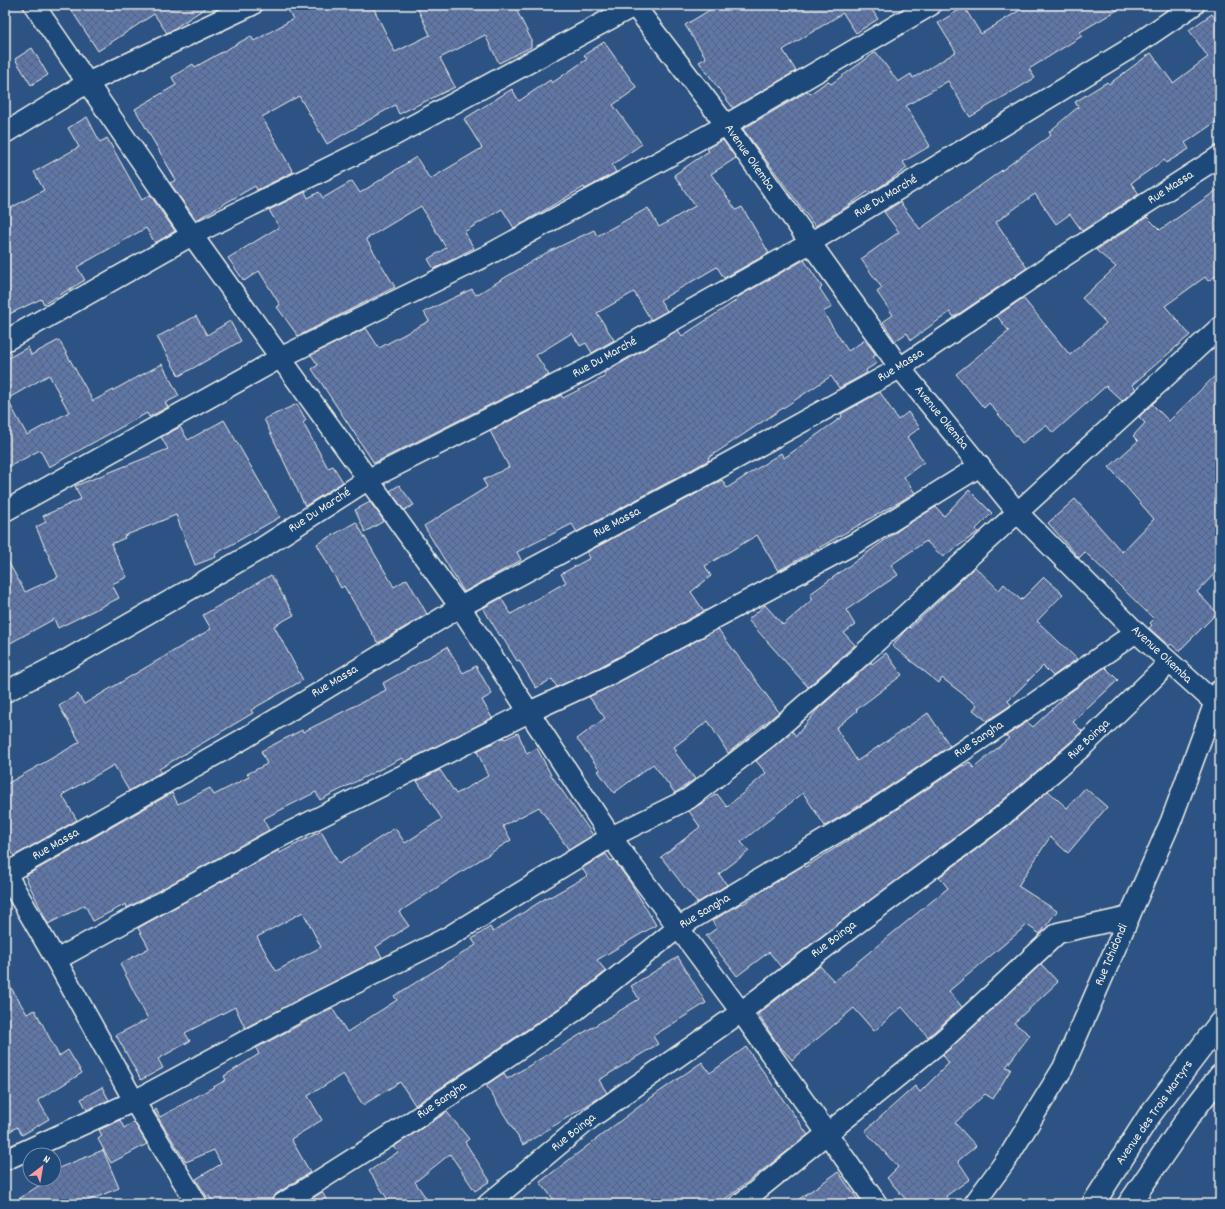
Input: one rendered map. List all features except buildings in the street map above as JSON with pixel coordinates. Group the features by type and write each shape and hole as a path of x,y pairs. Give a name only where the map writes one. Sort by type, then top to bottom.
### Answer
{"highway":[{"name":"Avenue des Trois Martyrs","path":"1093,1204 1149,1116 1220,1023"},
{"path":"1129,1204 1192,1112 1220,1076"}],"street":[{"path":"34,5 192,236 460,607 611,837 741,1012 876,1204"},
{"path":"5,133 87,83 252,5"},
{"path":"5,340 192,236 395,135 635,5"},
{"name":"Avenue Okemba","path":"635,5 726,125 900,368 1018,513 1136,632 1169,663 1217,696"},
{"path":"5,511 280,358 488,255 726,125 931,5"},
{"name":"Rue Du Marché","path":"5,692 63,662 257,551 367,480 585,370 810,243 1129,49 1194,5"},
{"name":"Rue Massa","path":"5,873 245,738 460,607 679,490 900,368 1063,257 1220,156"},
{"path":"5,1160 134,1101 304,1009 448,937 611,837 688,799 768,738 853,663 1220,327"},
{"path":"56,960 276,839 529,712 605,677 861,540 980,466"},
{"name":"Rue Sangha","path":"282,1204 405,1126 575,1011 679,927 876,809 1033,704 1136,632"},
{"name":"Rue Boinga","path":"488,1204 592,1117 741,1012 852,927 1001,817 1081,748 1169,663"},
{"name":"Rue Tchidondi","path":"974,1204 1009,1156 1063,1068 1171,821 1217,696"},
{"path":"5,873 56,960 134,1101 197,1204"},
{"path":"740,1204 944,1039 1058,933 1129,917"}]}
